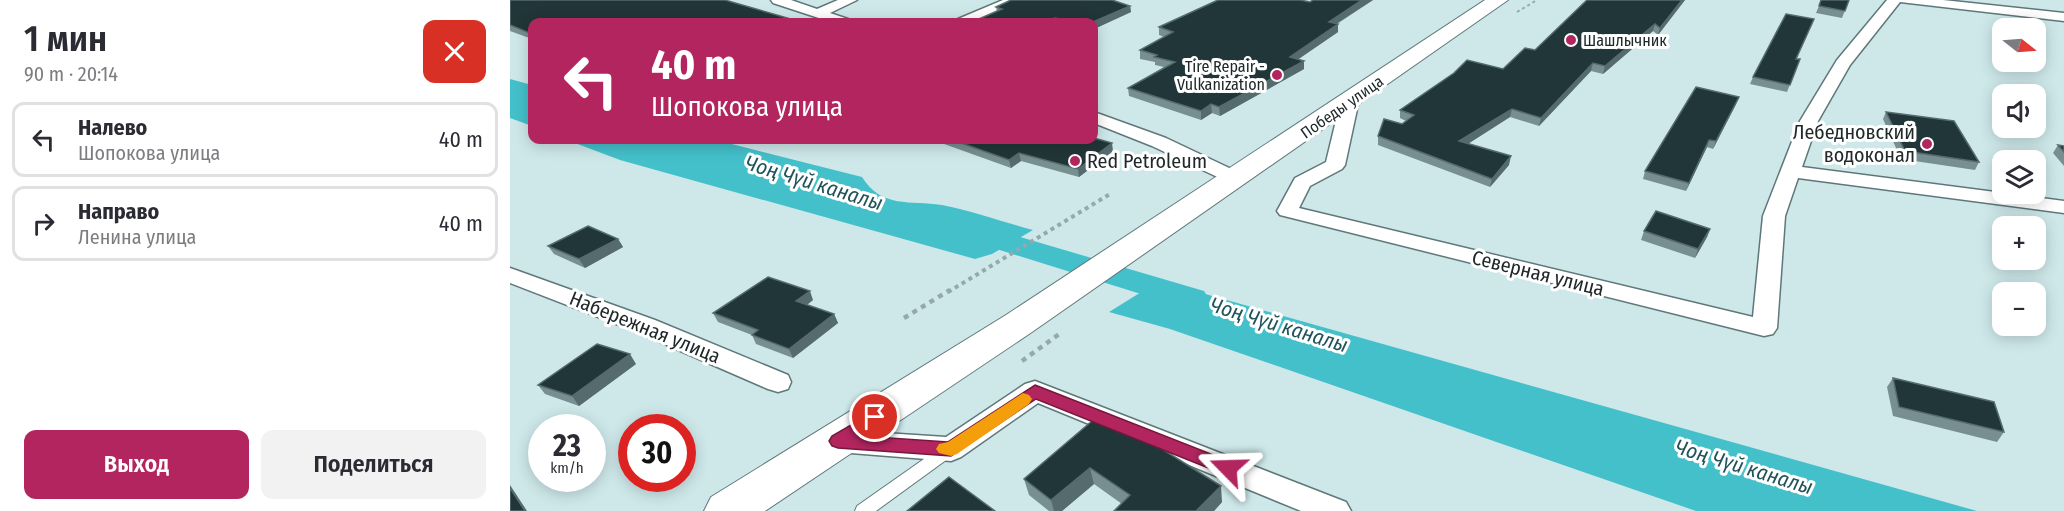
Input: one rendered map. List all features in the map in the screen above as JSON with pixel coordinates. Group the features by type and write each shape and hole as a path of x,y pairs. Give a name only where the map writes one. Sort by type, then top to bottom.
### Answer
{"main road":[{"name":"Победы улица","path":"727,511 770,498 838,441 1185,214 1498,0"}],"street":[{"path":"778,0 832,18"},
{"path":"818,13 850,0"},
{"path":"973,18 1016,0"},
{"name":"Северная улица","path":"1350,100 1335,165 1302,182 1287,211 1764,328 1774,216 1809,121 1843,63 1894,0"},
{"path":"1905,0 2064,17"},
{"path":"1098,119 1159,142 1237,179"},
{"path":"1791,171 2064,207"},
{"name":"Набережная улица","path":"510,275 646,326 778,382"},
{"path":"838,441 951,449 1035,392 1335,511"}],"lane":[{"path":"862,511 951,449"}],"path":[{"path":"904,318 1110,194"}],"water":[{"path":"510,79 528,84 528,125 510,118"},
{"path":"578,144 732,144 862,177 878,194 888,199 942,205 1033,230 992,254 975,259 620,160"},
{"path":"1159,281 1977,511 1696,511 1170,329 1109,312"}],"building":[{"path":"510,0 725,0 787,18 528,18 528,32 510,25"},
{"path":"1011,0 1112,0 1130,6 1098,20 1098,18 981,18 1002,9 996,7"},
{"path":"1218,0 1310,2 1313,0 1362,0 1329,22 1338,24 1290,57 1304,61 1219,107 1211,104 1201,111 1128,88 1175,62 1154,57 1157,55 1140,50 1173,32 1159,27"},
{"path":"1587,0 1682,0 1660,28 1655,24 1605,66 1593,63 1541,118 1512,109 1459,141 1511,156 1492,179 1378,136 1384,119 1402,124 1414,115 1400,110 1454,73 1467,60 1503,69 1525,48 1535,50"},
{"path":"1821,0 1849,0 1845,11 1819,6"},
{"path":"1786,14 1814,19 1796,59 1800,59 1790,85 1753,77"},
{"path":"1696,87 1739,97 1716,141 1709,140 1689,183 1645,171"},
{"name":"Лебедновский водоконал","path":"1886,112 1954,121 1979,162 1905,151"},
{"path":"1098,139 1112,143 1078,169 1019,153 1009,160 964,144 1098,144"},
{"path":"1656,211 1710,229 1698,249 1644,231"},
{"path":"588,226 618,239 579,259 548,246"},
{"path":"768,277 810,291 796,301 834,314 789,349 752,335 758,330 713,313"},
{"path":"597,344 630,354 572,396 538,385"},
{"path":"1893,378 1994,402 2004,432 1899,407"},
{"path":"1099,415 1127,427 1221,486 1196,511 1114,511 1130,495 1090,468 1051,500 1024,479"},
{"path":"949,477 995,511 907,511"},
{"path":"510,488 525,511 510,511"}],"waterway":[{"name":"Чоң Чүй каналы","path":"969,231 1192,299"}],"slow traffic":[{"path":"945,449 951,449 1023,399"}],"place":[{"name":"Шашлычник","path":"1571,40"},
{"name":"Tire Repair - Vulkanization","path":"1277,75"},
{"name":"Лебедновский водоконал","path":"1927,144"},
{"name":"Red Petroleum","path":"1075,161"}],"route":[{"path":"875,417 838,441 951,449 1035,392 1228,468"}]}
